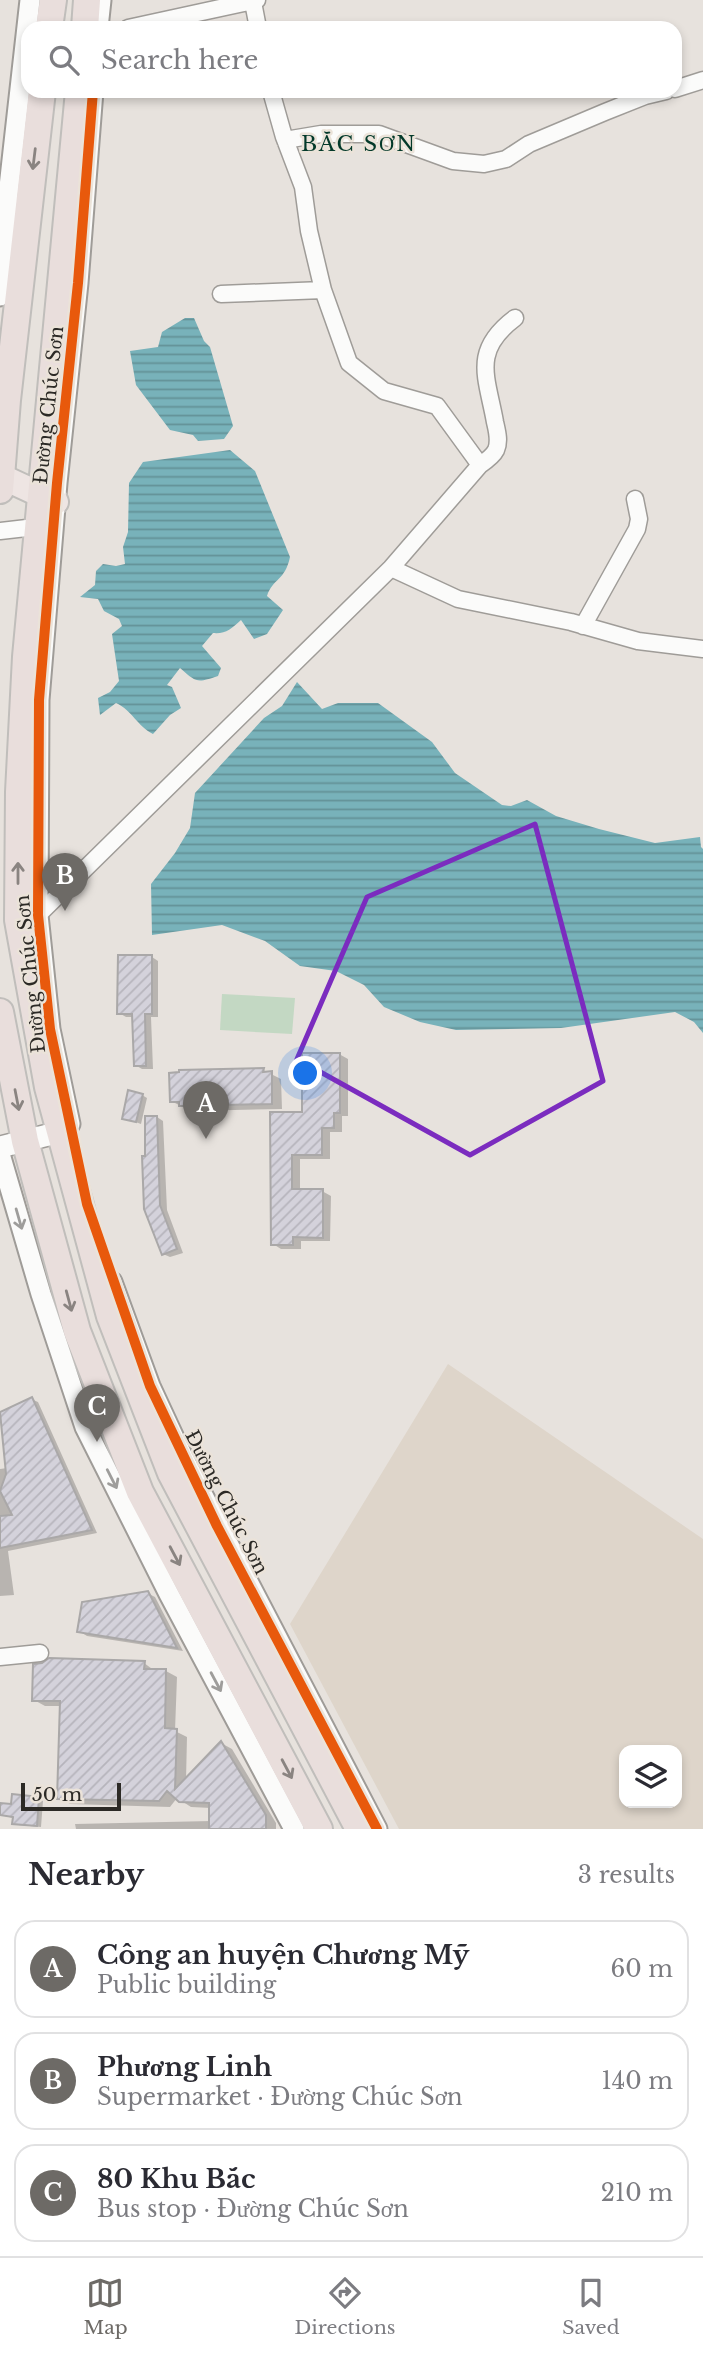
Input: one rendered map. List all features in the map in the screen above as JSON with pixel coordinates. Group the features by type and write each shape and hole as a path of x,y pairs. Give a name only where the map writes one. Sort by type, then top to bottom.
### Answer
{"highway":[{"path":"50,21 53,0"},
{"path":"86,21 88,0"},
{"name":"Đường Chúc Sơn","path":"0,482 41,98"},
{"name":"Đường Chúc Sơn","path":"78,98 47,512 26,657 19,792 18,920 29,924 48,1087 110,1316 171,1473 359,1829"},
{"name":"Đường Chúc Sơn","path":"0,1012 12,1144 77,1331 140,1492 318,1829"}],"main road":[{"path":"0,482 47,512"},
{"path":"12,1144 60,1132"}],"street":[{"path":"28,21 30,0"},
{"path":"99,21 101,0"},
{"path":"161,21 255,1 257,21"},
{"path":"0,296 21,80"},
{"path":"682,87 703,80"},
{"name":"Đường Chúc Sơn","path":"47,512 78,283 92,98"},
{"path":"273,98 285,141 303,187 309,231 323,290 349,363 384,391 437,406 480,465"},
{"path":"285,141 321,134 379,134 453,161 484,164 506,159 529,144 640,98"},
{"path":"221,294 323,290"},
{"path":"29,924 391,568 480,465 496,451 498,442 486,379 488,353 494,336 515,318"},
{"path":"583,626 637,529 639,519 635,499"},
{"path":"0,531 47,512"},
{"path":"391,568 458,600 583,626 638,641 703,649"},
{"name":"Đường Chúc Sơn","path":"29,924 87,1204 150,1385 217,1526 377,1829"},
{"path":"0,1154 41,1294 85,1427 169,1594 294,1829"},
{"path":"0,1657 40,1653"}],"highlighted area":[{"path":"535,824 603,1081 470,1155 297,1059 367,897"}],"shaded area":[{"path":"448,1364 703,1539 703,1829 399,1829 290,1624"}],"green space":[{"path":"222,994 295,998 292,1034 220,1030"}],"water":[{"path":"185,318 194,318 204,341 210,347 233,426 224,439 198,441 193,435 170,430 136,385 130,351 158,347 162,332"},
{"path":"230,450 255,471 290,557 285,571 267,596 283,610 267,634 254,639 241,620 228,630 213,633 202,646 221,668 218,676 198,680 180,668 167,685 172,687 181,708 170,715 153,734 116,703 100,715 98,698 110,692 119,681 112,634 122,626 119,619 104,611 98,599 80,597 95,585 96,571 103,564 125,564 123,547 128,532 129,483 143,462"},
{"path":"297,682 322,709 338,703 378,703 432,742 455,773 502,805 511,806 527,800 556,816 655,843 700,837 703,849 703,1033 694,1022 675,1012 561,1028 456,1030 420,1022 384,1007 364,985 336,971 300,966 265,941 222,925 152,935 151,884 190,828 195,793 264,718 282,706"}],"building":[{"path":"56,858 78,860 55,884 53,883"},
{"path":"118,955 152,955 152,1014 145,1014 146,1066 134,1066 132,1014 117,1014"},
{"path":"302,1053 340,1053 340,1113 334,1113 334,1128 322,1128 322,1155 292,1155 292,1189 323,1189 323,1238 293,1237 293,1245 271,1245 270,1112 302,1112"},
{"path":"264,1068 263,1072 272,1071 272,1104 179,1106 179,1102 170,1102 169,1073 179,1070"},
{"path":"128,1090 143,1094 136,1122 122,1119"},
{"path":"145,1116 157,1116 160,1205 177,1249 162,1255 144,1209 142,1156 145,1156"},
{"path":"32,1397 92,1530 0,1548 0,1516 12,1515 0,1491 6,1474 0,1412"},
{"path":"148,1591 177,1648 77,1632 82,1602"},
{"path":"49,1658 145,1661 144,1669 166,1669 165,1728 177,1729 175,1789 221,1741 266,1815 266,1829 209,1829 209,1803 179,1802 167,1791 159,1801 57,1799 60,1701 32,1701 33,1664 42,1663"},
{"path":"12,1794 39,1797 37,1826 12,1824 13,1817 0,1815 0,1803 11,1804"}],"cycle path":[{"path":"92,98 39,700 38,915 50,1029 87,1204 150,1386 217,1526 377,1829"}],"place":[{"name":"Phương Linh","path":"65,911"},
{"name":"Công an huyện Chương Mỹ","path":"206,1139"},
{"name":"80 Khu Bắc","path":"97,1442"}],"district":[{"name":"BẮC SƠN","path":"359,144"}]}
